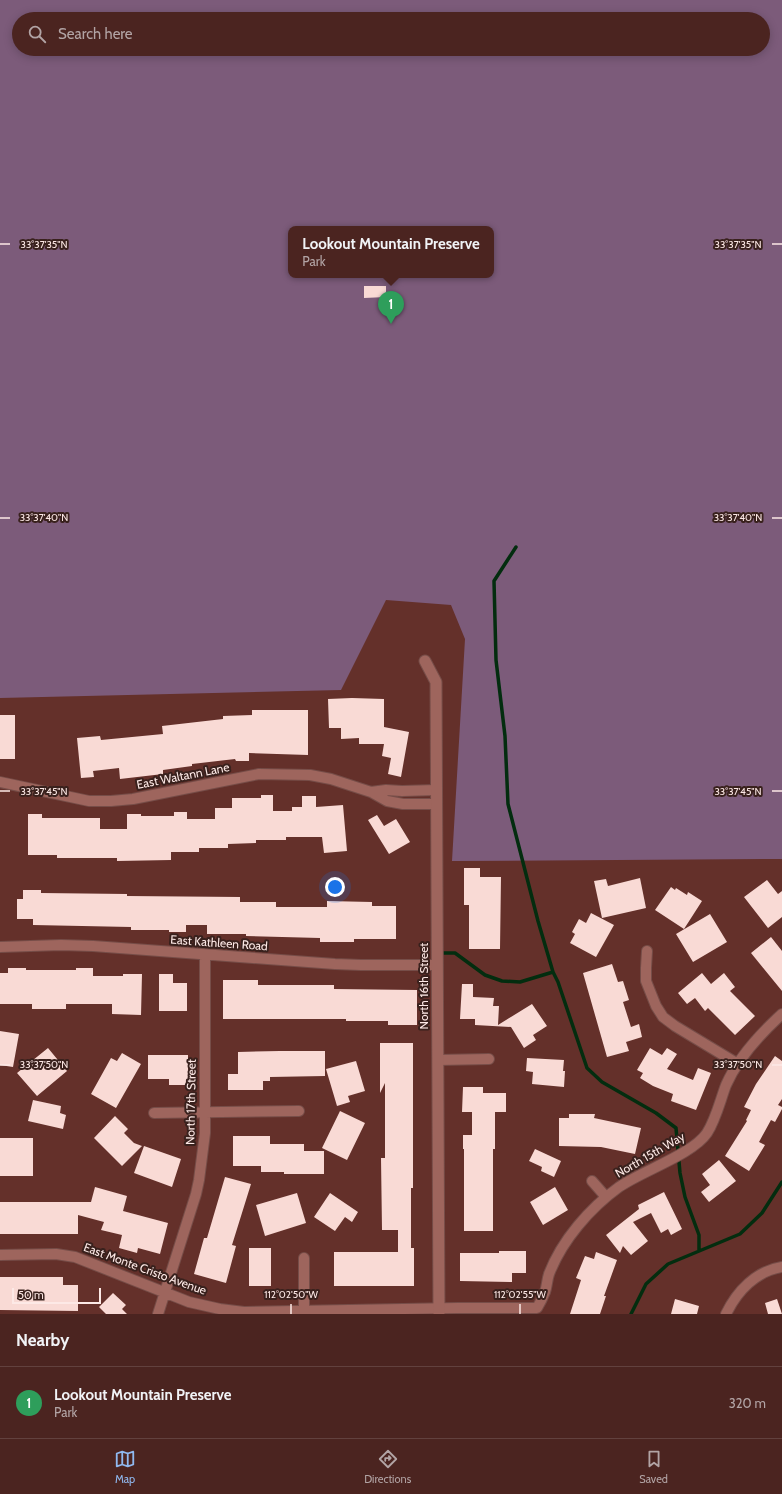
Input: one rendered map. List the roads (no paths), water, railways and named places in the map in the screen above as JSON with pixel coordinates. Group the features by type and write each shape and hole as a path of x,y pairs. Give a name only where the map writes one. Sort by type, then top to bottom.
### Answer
{"street":[{"name":"North 16th Street","path":"424,661 436,682 439,1311"},
{"name":"East Waltann Lane","path":"0,782 89,801 112,801 133,799 265,774 310,775 331,779 371,792 387,801 403,804 436,804"},
{"name":"East Waltann Lane","path":"371,792 386,790 436,790"},
{"path":"393,791 394,802"},
{"path":"418,791 419,804"},
{"name":"East Kathleen Road","path":"0,947 61,945 93,946 205,956 361,965 437,965"},
{"path":"648,951 646,981 656,1006 664,1017 675,1026 738,1064"},
{"name":"North 17th Street","path":"158,1314 198,1187 205,1133 205,956"},
{"name":"North 15th Way","path":"537,1308 545,1293 549,1274 560,1252 574,1231 606,1197 640,1174 685,1151 696,1144 706,1134 727,1084 738,1064 752,1044 782,1014"},
{"path":"438,1060 489,1059"},
{"path":"154,1113 299,1111"},
{"path":"592,1181 606,1197"},
{"name":"East Monte Cristo Avenue","path":"0,1255 56,1254 75,1257 189,1302 220,1309 244,1312 304,1310 439,1311 537,1308"},
{"path":"304,1258 304,1310"},
{"path":"726,1314 742,1289 758,1276 774,1268 782,1267"}],"waterway":[{"path":"516,547 494,581 496,660 505,736 508,804 538,921 553,972 558,982 587,1068 602,1082 656,1113 676,1128 680,1173 685,1197 699,1235 699,1250"},
{"path":"438,953 455,953 485,975 502,981 520,982 553,972"},
{"path":"631,1314 646,1284 668,1264 740,1234 762,1213 782,1182"}],"place":[{"name":"Lookout Mountain Preserve","path":"391,324"}]}
